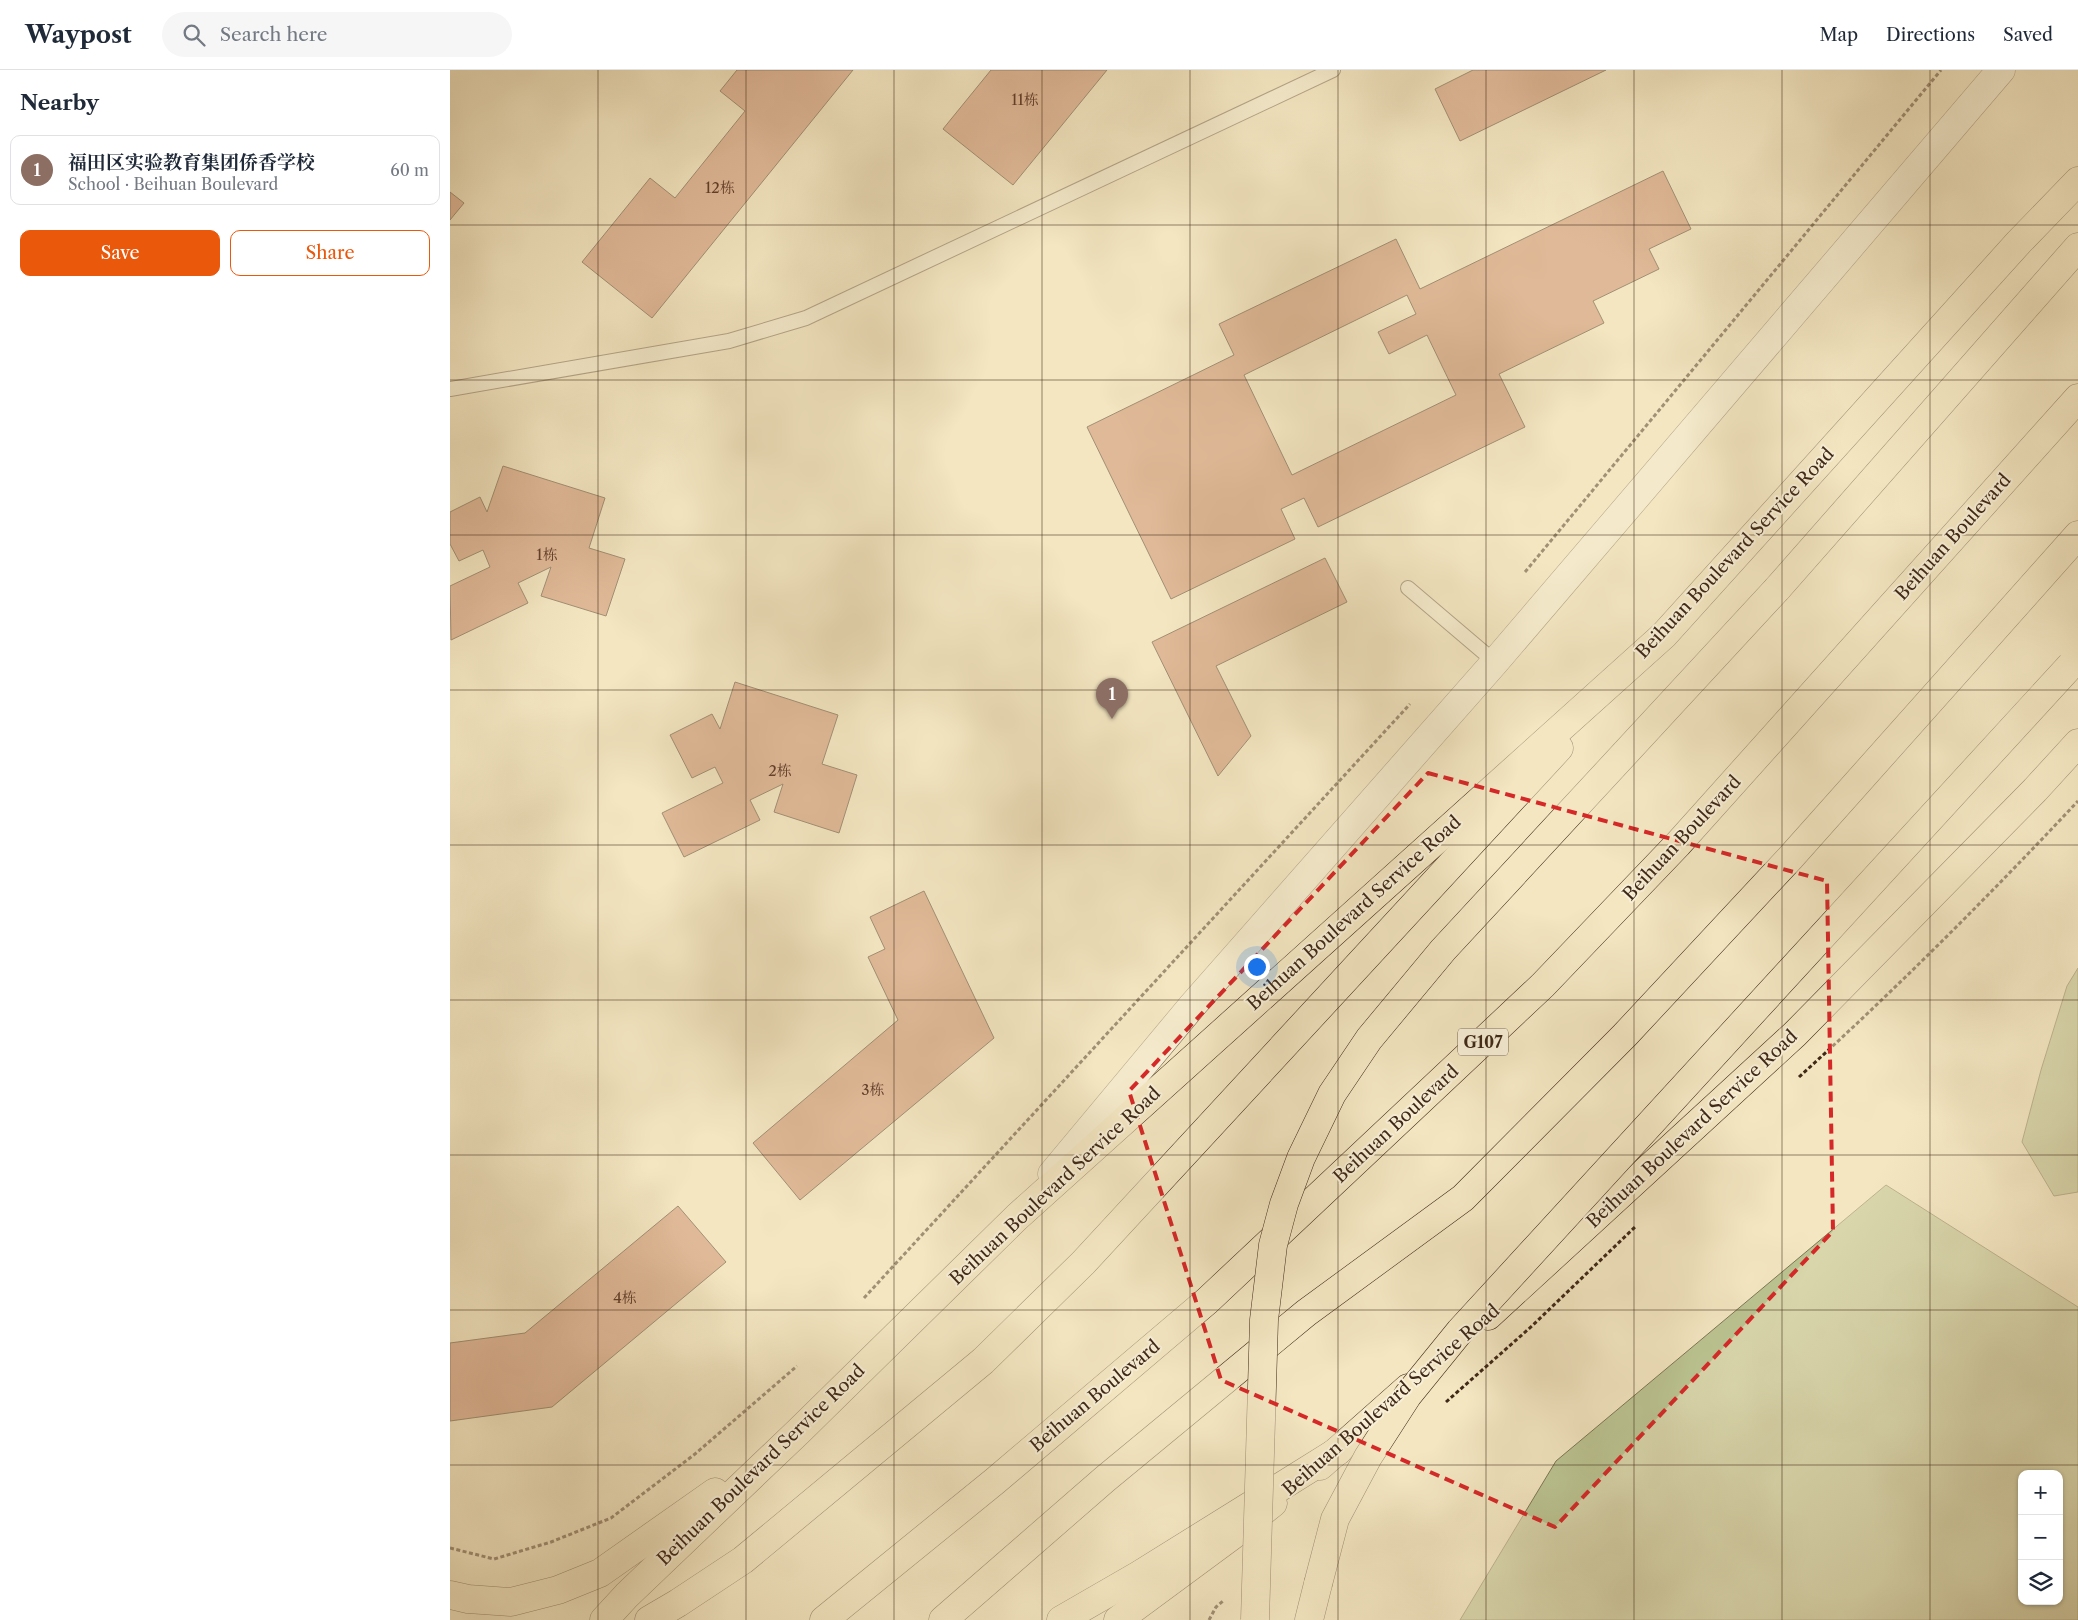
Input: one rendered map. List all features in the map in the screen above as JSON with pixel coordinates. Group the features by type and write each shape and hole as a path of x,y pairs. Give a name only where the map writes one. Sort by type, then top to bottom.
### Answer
{"main road":[{"name":"Beihuan Boulevard Service Road","path":"604,1620 627,1594 799,1431 1017,1217 1664,635 2019,242 2078,181"},
{"path":"1256,1620 1264,1320 1273,1245 1284,1204 1301,1158 1332,1094 1370,1039 1443,950 1777,589 2078,247"},
{"name":"Beihuan Boulevard","path":"824,1620 995,1481 1207,1301 1543,985 1678,844 2078,398"},
{"path":"943,1620 1105,1479 1306,1313 1463,1198 1625,1035 1791,857 2078,536"},
{"path":"649,1620 678,1604 743,1560 983,1361 1083,1263 1664,635"},
{"path":"1309,1620 1334,1519 1368,1457 1408,1395 1443,1352 1536,1247 2074,661"},
{"name":"Beihuan Boulevard Service Road","path":"1118,1620 1233,1535 1338,1451 1567,1245 1795,1034 2035,790 2078,743"},
{"path":"450,1595 468,1599 512,1602 558,1590 600,1573 799,1431"},
{"path":"1061,1620 1139,1575 1338,1451"}],"street":[{"path":"1017,1217 1192,1006 1495,662 2001,70"}],"lane":[{"path":"450,389 729,341 806,318 1333,70"},
{"path":"1408,588 1495,662"}],"path":[{"path":"1525,572 1941,70"},
{"path":"864,1298 1410,704"},
{"path":"450,1548 494,1558 551,1542 612,1518 694,1454 797,1366"}],"highlighted area":[{"path":"1428,773 1827,881 1833,1231 1555,1527 1221,1380 1129,1091"}],"green space":[{"path":"2078,968 2078,1192 2054,1196 2022,1142 2041,1070 2067,986"},
{"path":"1886,1185 2078,1307 2078,1620 1460,1620 1556,1461"}],"building":[{"path":"737,70 853,70 652,318 582,262 650,178 675,198 745,111 720,91"},
{"path":"991,70 1107,70 1013,185 943,129"},
{"path":"1473,70 1606,70 1460,141 1435,89"},
{"path":"1663,171 1691,229 1649,249 1659,269 1593,301 1604,323 1499,374 1525,427 1318,527 1304,498 1281,509 1295,539 1171,599 1087,427 1234,355 1219,324 1396,239 1420,289","holes":["1407,295 1416,314 1378,332 1389,354 1427,335 1456,395 1292,475 1244,375"]},
{"path":"450,192 464,203 450,220"},
{"path":"503,466 605,498 589,548 625,559 606,616 541,596 551,567 518,583 528,603 451,640 450,586 490,567 483,550 459,561 450,544 450,512 480,497 487,512"},
{"path":"1325,558 1347,602 1216,666 1251,736 1218,776 1152,642"},
{"path":"735,682 838,715 822,764 857,775 839,833 774,812 783,784 750,800 760,820 684,857 662,813 723,783 715,767 692,778 670,735 712,714 720,729"},
{"path":"924,891 994,1038 800,1200 753,1143 898,1020 868,957 885,949 870,917"},
{"path":"678,1206 726,1262 552,1407 450,1421 450,1343 525,1333"}],"place":[{"name":"福田区实验教育集团侨香学校","path":"1112,719"}]}
